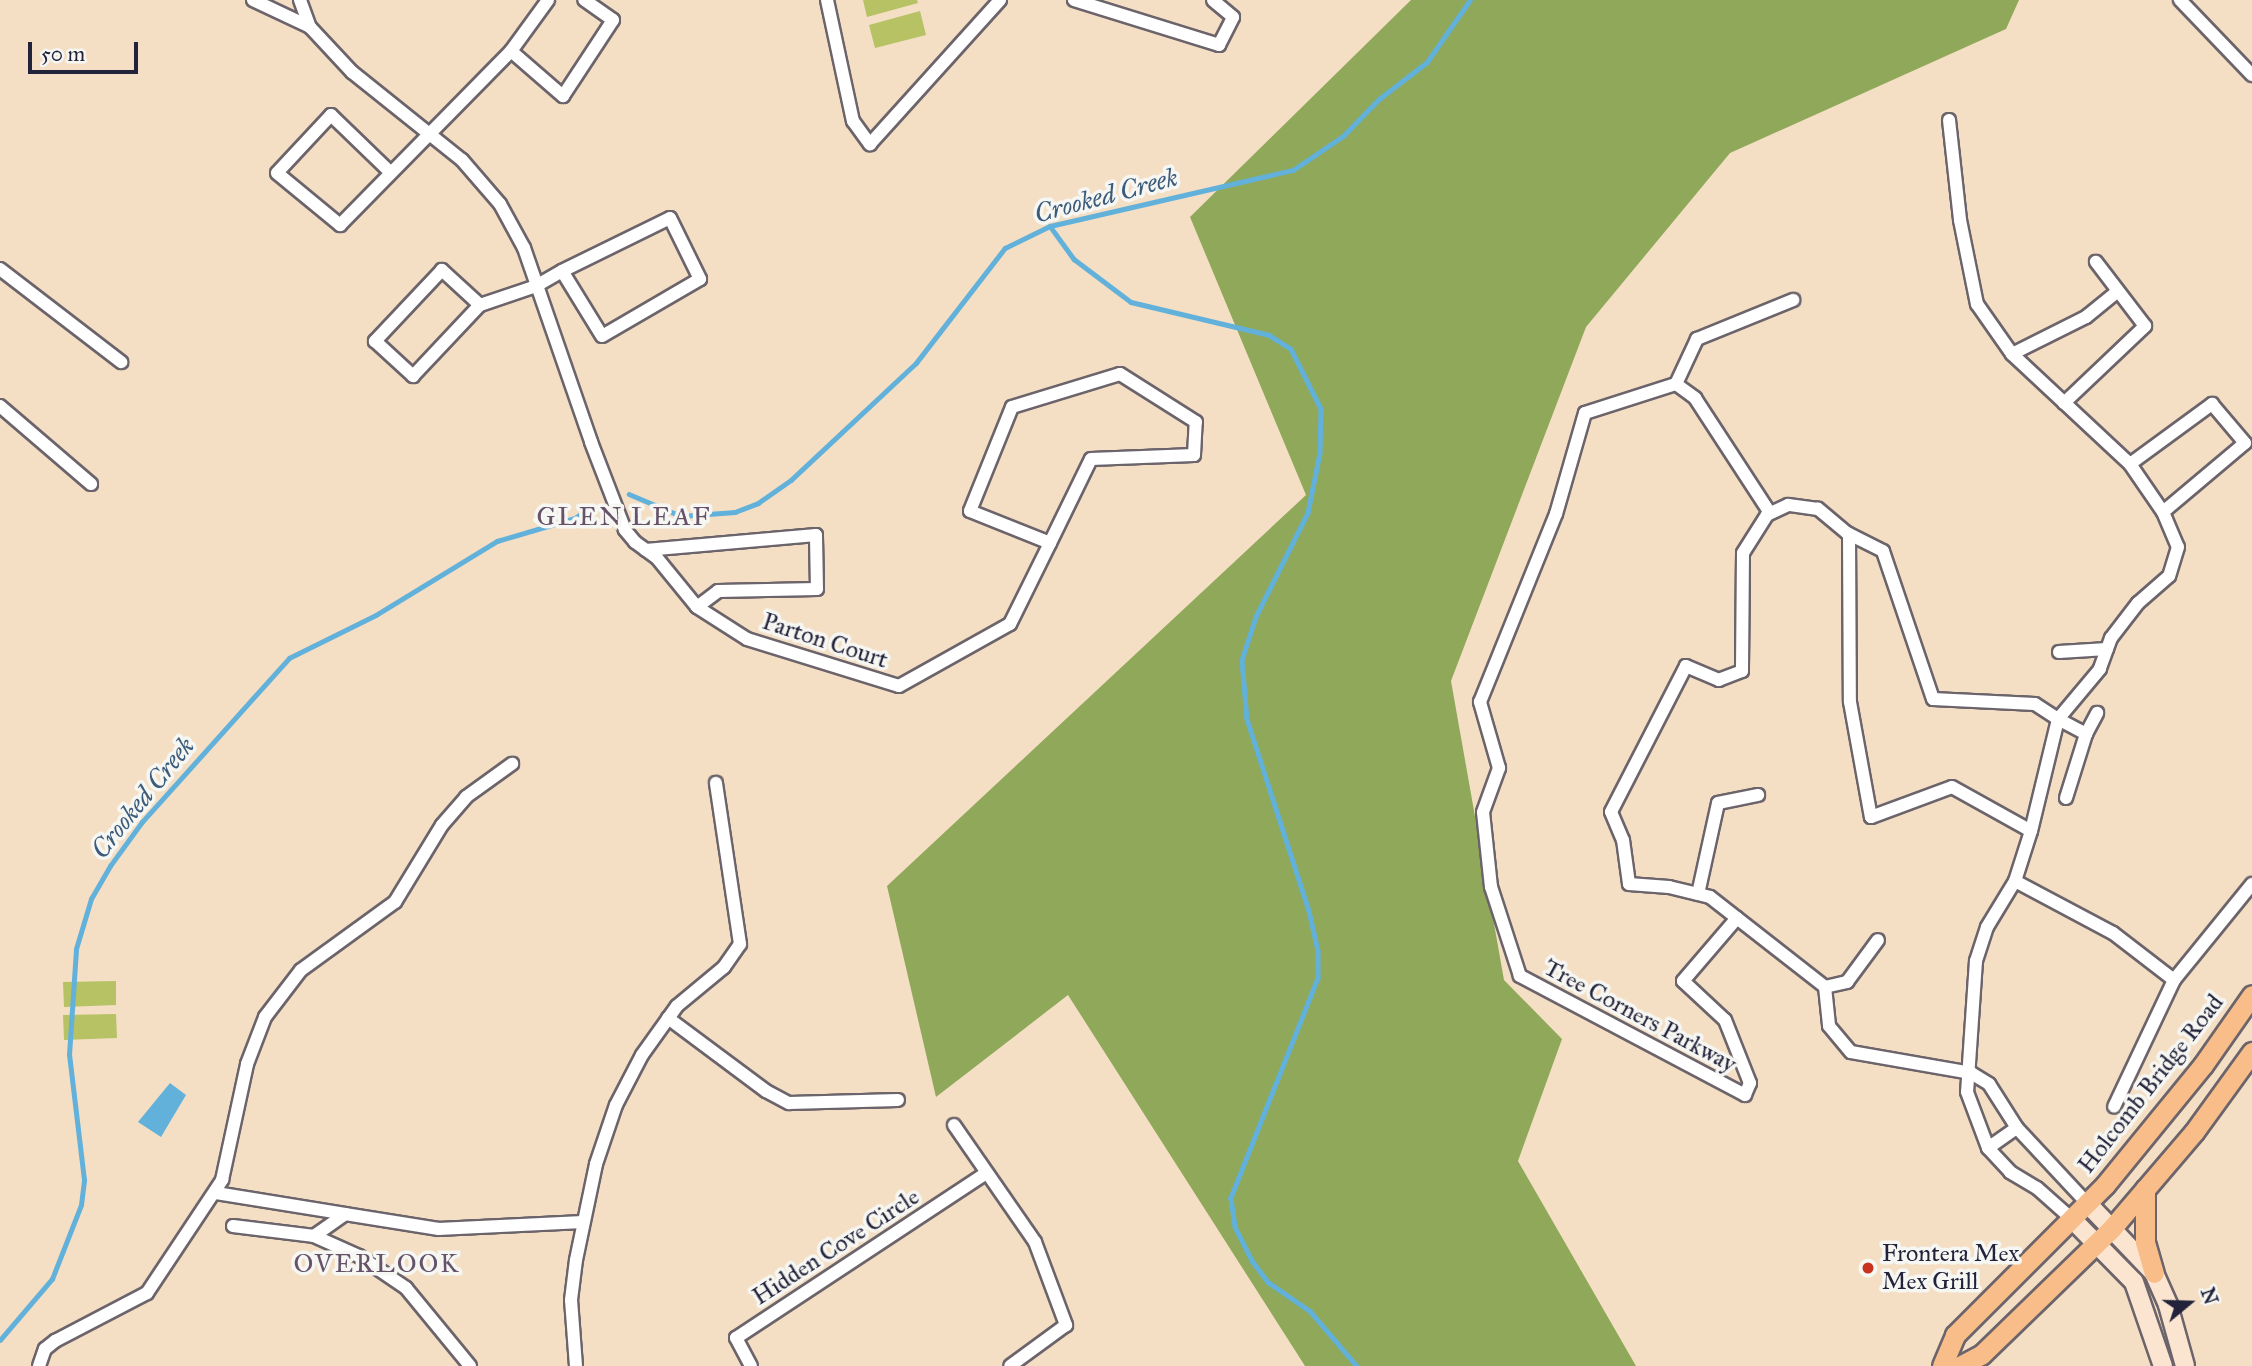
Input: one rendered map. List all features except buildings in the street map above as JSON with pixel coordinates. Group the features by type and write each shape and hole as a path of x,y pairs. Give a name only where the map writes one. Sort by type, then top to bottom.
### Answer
{"main road":[{"name":"Holcomb Bridge Road","path":"1942,1366 1955,1335 2072,1219 2171,1107 2252,995"},
{"path":"1960,1366 1981,1355 2112,1227 2194,1132 2252,1052"},
{"path":"2145,1189 2145,1242 2154,1273"},
{"name":"Holcomb Bridge Road","path":"2087,1203 2154,1273 2168,1305 2185,1366"},
{"path":"2072,1219 2097,1243 2140,1293 2164,1366"}],"street":[{"name":"Parton Court","path":"253,0 310,27 352,72 429,131 500,204 524,248 625,530 697,607 747,639 899,686 1010,624 1050,543 1091,459 1194,456 1196,422 1120,374 1012,407 970,511 1050,543"},
{"name":"Parton Court","path":"300,0 310,27"},
{"path":"390,172 331,115 277,173 340,225 429,131 511,51 548,0"},
{"path":"511,51 563,96 613,20 584,0"},
{"path":"827,0 853,121 870,144 1000,0"},
{"path":"1074,0 1219,45 1233,17 1213,0"},
{"path":"2180,0 2252,75"},
{"path":"1949,120 1960,220 1977,304 2012,354 2130,464 2164,512 2178,547 2169,576 2138,603 2107,649 2101,669 2058,719 2031,831 2015,881 1987,927 1976,961 1971,1073 1967,1092 1989,1148 2010,1172 2037,1188 2072,1219"},
{"path":"480,306 442,270 375,341 413,376 480,306 536,286 562,271 670,219 699,279 602,335 562,271"},
{"path":"2064,403 2146,326 2096,262"},
{"path":"0,269 121,362"},
{"path":"2012,354 2086,317 2118,290"},
{"path":"1770,513 1695,398 1676,384 1696,340 1793,300"},
{"name":"Tree Corners Parkway","path":"1676,384 1585,413 1556,514 1480,702 1499,768 1483,812 1491,887 1520,976 1745,1095 1750,1083 1725,1020 1683,981 1737,918"},
{"path":"2130,464 2212,404 2245,443 2164,512"},
{"path":"0,406 91,484"},
{"path":"2087,734 2035,705 1933,699 1883,551 1849,534 1818,509 1788,505 1770,513 1743,553 1742,671 1718,680 1686,666 1611,812 1623,840 1629,884 1669,887 1710,897 1825,987 1829,1026 1851,1052 1971,1073 1989,1084 2017,1128 2087,1203"},
{"path":"1849,534 1850,702 1871,817 1952,787 2031,831"},
{"name":"Parton Court","path":"646,550 816,535 817,589 718,591 697,607"},
{"path":"2059,652 2107,649"},
{"path":"2066,798 2087,734 2097,713"},
{"path":"39,1366 45,1349 55,1341 147,1293 216,1193 247,1064 265,1017 301,970 395,902 442,825 466,797 512,764"},
{"path":"576,1366 571,1300 582,1222 616,1105 668,1018 724,967 740,944 716,783"},
{"path":"1698,894 1718,803 1758,795"},
{"path":"2015,881 2113,933 2174,980"},
{"path":"2114,1107 2174,980 2252,884"},
{"path":"1825,987 1847,982 1878,940"},
{"path":"668,1018 766,1091 789,1103 898,1100"},
{"path":"954,1125 985,1174 1035,1242 1066,1325 1010,1366"},
{"path":"1989,1148 2017,1128"},
{"name":"Hidden Cove Circle","path":"751,1366 736,1338 985,1174"},
{"path":"216,1193 439,1229 582,1222"},
{"path":"314,1236 345,1214"},
{"path":"233,1226 314,1236 359,1256 406,1288 470,1366"}],"green space":[{"path":"863,0 917,0 918,3 867,17"},
{"path":"1411,0 2019,0 2006,29 1730,153 1586,327 1451,681 1504,980 1562,1039 1518,1161 1636,1366 1305,1366 1068,995 936,1097 887,886 1306,495 1190,217"},
{"path":"920,11 926,35 875,48 869,25"},
{"path":"116,981 116,1005 64,1007 63,982"},
{"path":"116,1014 117,1038 64,1040 63,1015"}],"water":[{"path":"170,1083 186,1095 161,1137 138,1122"}],"waterway":[{"name":"Crooked Creek","path":"629,494 681,516 735,512 758,503 791,480 916,363 1005,248 1050,226 1293,170 1343,136 1379,99 1427,62 1470,0"},
{"path":"1050,226 1074,259 1131,302 1269,335 1291,349 1321,409 1320,453 1308,513 1256,617 1242,660 1247,719 1309,911 1318,951 1318,978 1231,1198 1235,1227 1253,1262 1268,1282 1310,1311 1357,1366"},
{"name":"Crooked Creek","path":"0,1340 52,1279 81,1205 84,1180 69,1055 76,949 91,899 110,866 142,822 289,658 376,615 497,541 575,518 590,507"}],"place":[{"name":"Frontera Mex Mex Grill","path":"1868,1268"}],"district":[{"name":"GLEN LEAF","path":"624,517"},
{"name":"OVERLOOK","path":"377,1264"}]}
